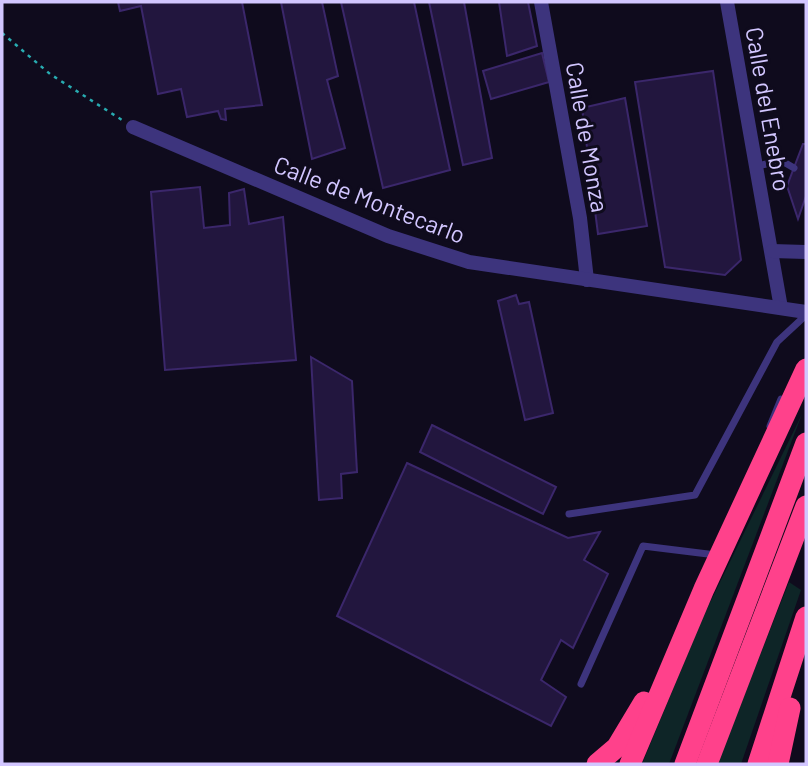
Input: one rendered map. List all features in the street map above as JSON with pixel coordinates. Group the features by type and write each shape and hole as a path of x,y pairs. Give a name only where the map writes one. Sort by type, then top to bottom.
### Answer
{"highway":[{"path":"630,764 704,589 762,466 801,371"},
{"path":"685,764 806,443"},
{"path":"707,764 806,506"},
{"path":"597,764 617,747 641,709 661,664 704,589"},
{"path":"758,764 806,617"},
{"path":"778,764 785,726 806,652"},
{"path":"791,764 806,707"}],"street":[{"name":"Calle de Monza","path":"541,2 579,218 587,280"},
{"name":"Calle del Enebro","path":"727,2 781,308"},
{"name":"Calle de Montecarlo","path":"133,127 388,236 469,262 781,308 806,314"},
{"path":"772,251 806,252"}],"lane":[{"path":"756,166 782,161 794,168"},
{"path":"569,514 695,495 777,342 806,314"},
{"path":"762,466 772,416 786,388"},
{"path":"581,684 643,545 720,555"}],"path":[{"path":"2,33 50,74 133,127"}],"green space":[{"path":"802,414 669,764 642,764 702,619"},
{"path":"789,582 801,590 741,764 717,764"}],"building":[{"path":"118,2 242,2 262,105 225,109 226,120 221,119 218,111 187,117 181,89 158,94 141,6 120,11"},
{"path":"281,2 322,2 338,76 327,80 345,148 312,159"},
{"path":"341,2 414,2 450,170 383,188"},
{"path":"429,2 464,2 492,158 463,165"},
{"path":"499,2 528,2 537,46 507,56"},
{"path":"542,53 549,82 491,99 483,71"},
{"path":"713,71 741,260 725,275 665,267 635,82"},
{"path":"625,98 647,226 598,234 582,108"},
{"path":"803,144 806,144 806,196 798,219 787,186"},
{"path":"200,187 204,228 230,225 229,193 244,189 249,224 283,217 296,360 165,370 151,192"},
{"path":"516,295 519,304 529,302 553,413 525,420 498,301"},
{"path":"311,357 352,381 357,472 341,474 342,498 319,500"},
{"path":"432,425 556,487 543,514 420,452"},
{"path":"407,463 568,538 600,532 584,560 608,574 573,648 561,640 541,680 566,697 551,726 337,616"}]}
